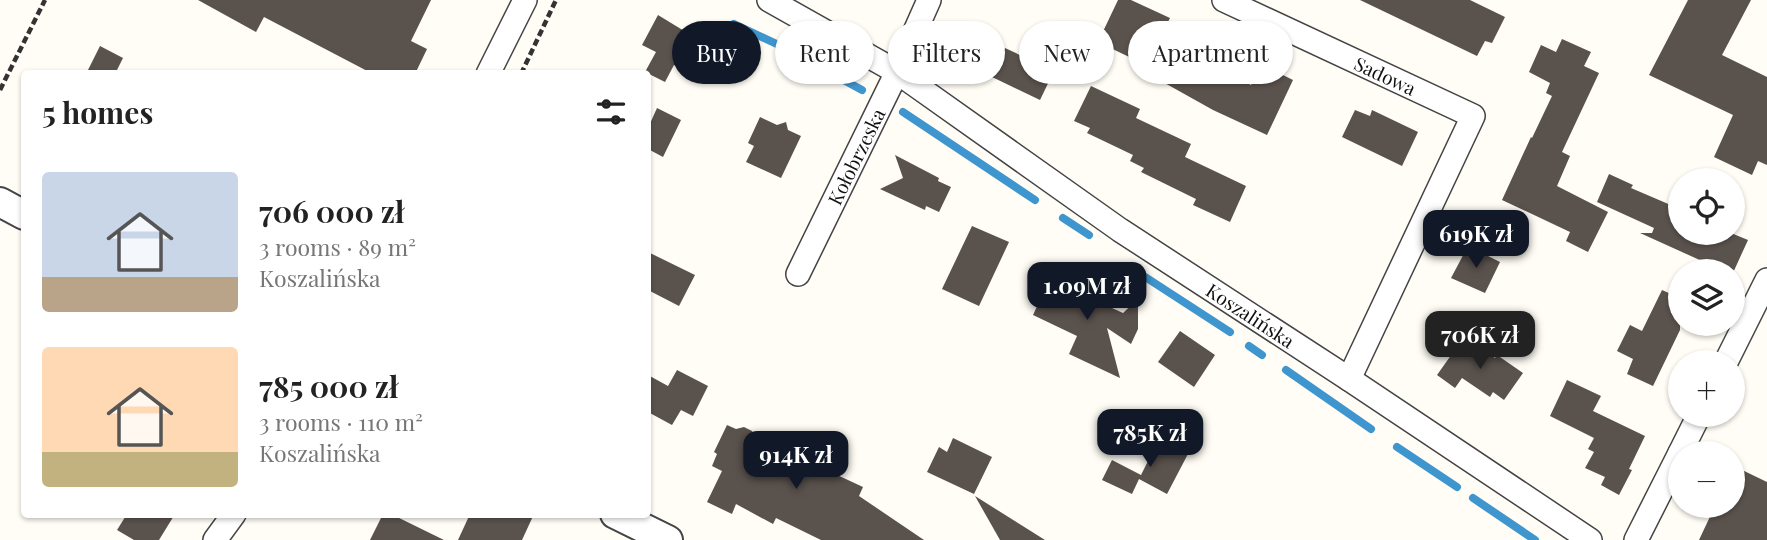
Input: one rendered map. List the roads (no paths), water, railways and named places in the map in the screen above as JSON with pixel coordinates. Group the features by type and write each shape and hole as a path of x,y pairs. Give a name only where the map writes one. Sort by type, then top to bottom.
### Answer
{"street":[{"path":"490,70 525,0"},
{"name":"Koszalińska","path":"768,0 888,67"},
{"name":"Kołobrzeska","path":"920,21 929,0"},
{"name":"Sadowa","path":"1224,0 1473,116 1349,379"},
{"name":"Kołobrzeska","path":"798,274 891,84"},
{"name":"Koszalińska","path":"914,84 1120,230 1590,540"},
{"path":"0,202 21,213"},
{"path":"1732,350 1767,280"},
{"path":"1636,540 1668,477"},
{"path":"215,540 231,518"},
{"path":"623,518 668,540"}],"waterway":[{"path":"761,37 862,90"},
{"path":"903,112 1035,200"},
{"path":"1063,218 1089,235"},
{"path":"1136,271 1230,332"},
{"path":"1249,346 1262,355"},
{"path":"1286,370 1371,429"},
{"path":"1397,447 1457,487"},
{"path":"1473,498 1535,540"}]}
